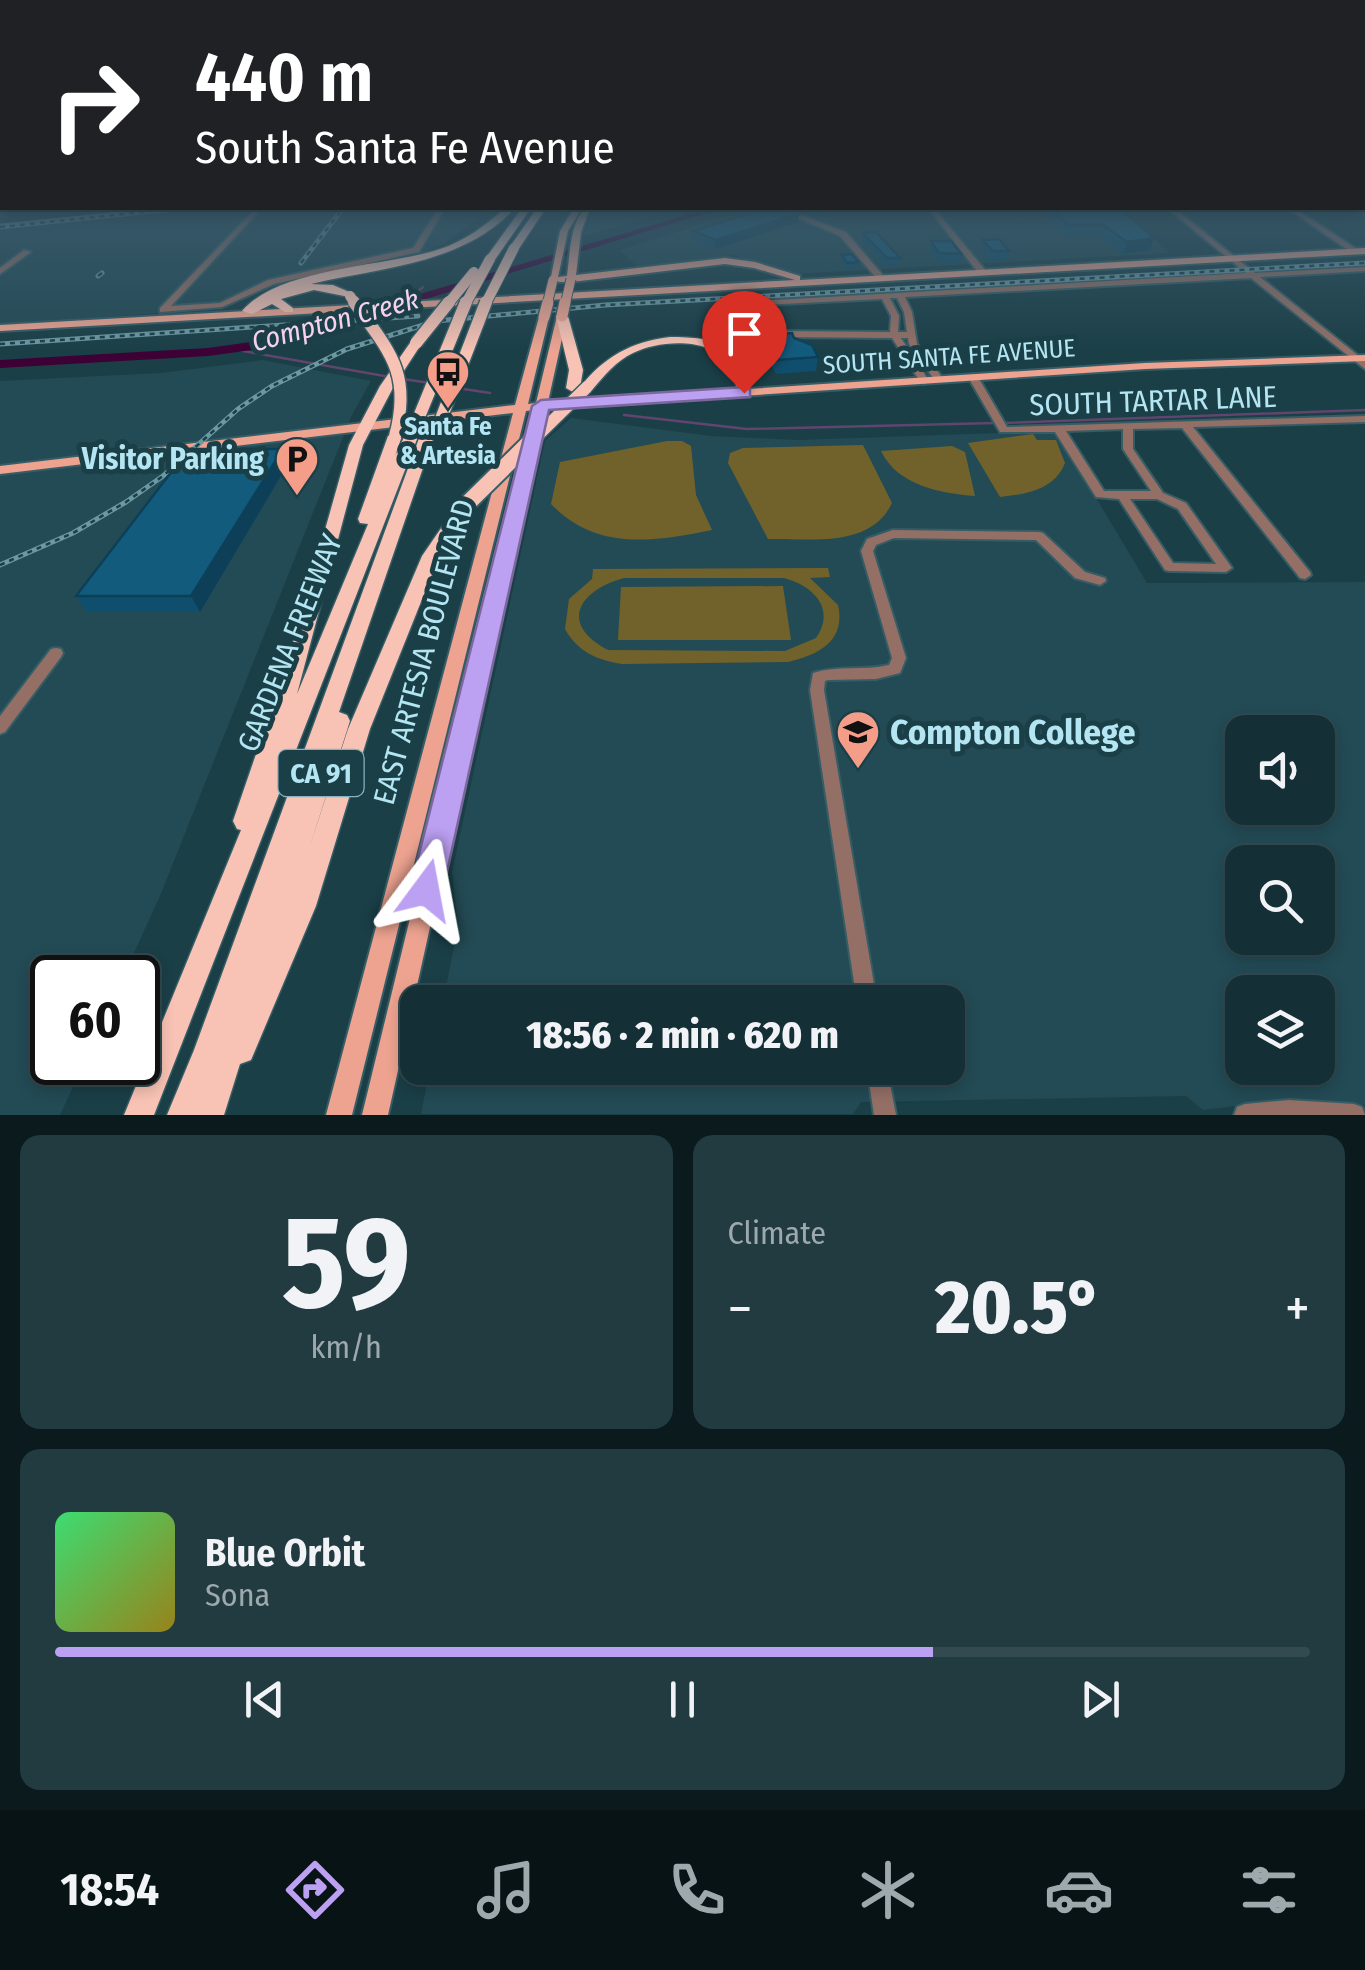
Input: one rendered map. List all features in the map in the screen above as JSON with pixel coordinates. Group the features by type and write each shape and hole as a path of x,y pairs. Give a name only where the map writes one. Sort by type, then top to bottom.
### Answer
{"highway":[{"path":"250,312 254,301 282,287 395,265 450,248"},
{"name":"CA 91","path":"418,434 474,325 503,248"},
{"path":"192,984 297,664 349,466 366,424 387,386 469,276 505,248"},
{"name":"CA 91","path":"211,1115 418,434 460,313 501,253"},
{"path":"182,1115 208,1052 418,434 405,404 404,378 349,302 334,288 317,287 274,297 250,312"},
{"path":"274,297 289,310"},
{"path":"562,316 580,387"},
{"path":"211,1115 302,906 359,729 431,556 465,506 539,411 580,387 624,352 652,343 684,341 712,347 731,357 742,374 744,393"},
{"name":"GARDENA FREEWAY","path":"140,1115 322,658 418,434"}],"main road":[{"name":"EAST ARTESIA BOULEVARD","path":"339,1115 462,638 539,411 544,317 560,248"},
{"name":"EAST ARTESIA BOULEVARD","path":"374,1115 484,638 562,316 575,278 576,248"},
{"path":"0,331 141,325 155,320 349,302 477,300 762,279 878,277 1361,251"},
{"path":"554,280 716,262 744,264 801,278"},
{"path":"744,264 762,279"},
{"path":"607,292 762,279 878,277"},
{"name":"SOUTH SANTA FE AVENUE","path":"0,470 366,424 744,393 973,377 1362,361"},
{"path":"462,638 484,638"}],"street":[{"path":"155,320 221,248"},
{"path":"164,309 222,306 271,282 417,248"},
{"path":"854,248 878,277"},
{"path":"963,248 981,271"},
{"path":"1220,248 1362,361"},
{"path":"0,272 27,252"},
{"path":"723,304 1365,269"},
{"path":"885,296 895,316 894,334 924,381"},
{"path":"900,296 908,312 910,335 939,380"},
{"path":"781,334 910,335"},
{"name":"SOUTH TARTAR LANE","path":"973,377 1001,428 1365,419"},
{"path":"1128,426 1128,449 1160,495"},
{"path":"1186,426 1305,574"},
{"path":"1059,428 1100,495 1122,495 1160,495 1182,506 1226,568 1169,567 1122,495"},
{"path":"863,985 816,690 818,677 829,673 886,673 896,669 899,658 867,551 871,542 893,534 1039,536 1080,575 1100,581"},
{"path":"0,728 56,653"},
{"path":"880,1085 884,1115"},
{"path":"1245,1115 1289,1111 1354,1115"}],"shaded area":[{"path":"0,248 434,248 266,288 226,308 0,325"},
{"path":"1164,248 1170,253 792,274 735,255 637,266 620,250"},
{"path":"263,360 371,381 352,415 133,955 30,955 30,1085 74,1085 60,1115 0,1115 0,381 161,373"},
{"name":"Compton College","path":"571,418 711,436 799,440 1056,431 1147,583 1365,582 1365,1105 1291,1099 1203,1110 1186,1096 861,1102 853,1114 421,1114 427,1085 965,1085 965,985 446,985 458,927 452,872 545,441"},
{"path":"1033,434 1037,440 1056,440 1065,463 1047,485 1000,497 968,443"},
{"path":"682,441 691,446 696,495 712,530 668,538 606,536 568,519 551,504 560,462"},
{"path":"863,445 892,503 869,528 838,538 768,539 728,463 730,453 743,448"},
{"path":"952,446 965,452 975,496 921,486 898,472 881,451"},
{"path":"828,568 830,577 810,578 838,605 838,628 820,650 788,662 613,662 582,649 565,629 569,599 592,579 593,569","holes":["624,578 784,578 813,593 823,608 824,618 816,638 785,651 608,650 592,640 579,619 586,599 608,583"]},
{"path":"783,586 791,640 618,640 621,587"}],"building":[{"path":"877,248 891,248 900,258 887,258"},
{"path":"936,248 956,248 961,254 939,253"},
{"path":"852,254 858,262 847,263 842,255"},
{"path":"792,333 794,338 812,345 818,357 777,360 767,341 780,340 777,334"},
{"path":"189,449 283,449 191,596 76,596"}],"waterway":[{"name":"Compton Creek","path":"0,364 208,352 266,344 585,248"},
{"path":"405,302 423,287"},
{"path":"232,349 390,377"},
{"path":"403,379 430,383"},
{"path":"457,388 490,393"},
{"path":"1002,423 1365,410"},
{"path":"624,415 747,429 994,423"}],"railway":[{"path":"301,263 312,248"},
{"path":"0,565 73,533 126,502 163,476 238,409 272,386 347,349 436,321 605,305 1365,263"},
{"path":"98,276 102,273"},
{"path":"0,344 418,316"}],"place":[{"name":"Santa Fe & Artesia","path":"448,410"},
{"name":"Visitor Parking","path":"297,497"},
{"name":"Compton College","path":"858,770"}],"route":[{"path":"426,890 541,406 744,393"}]}
